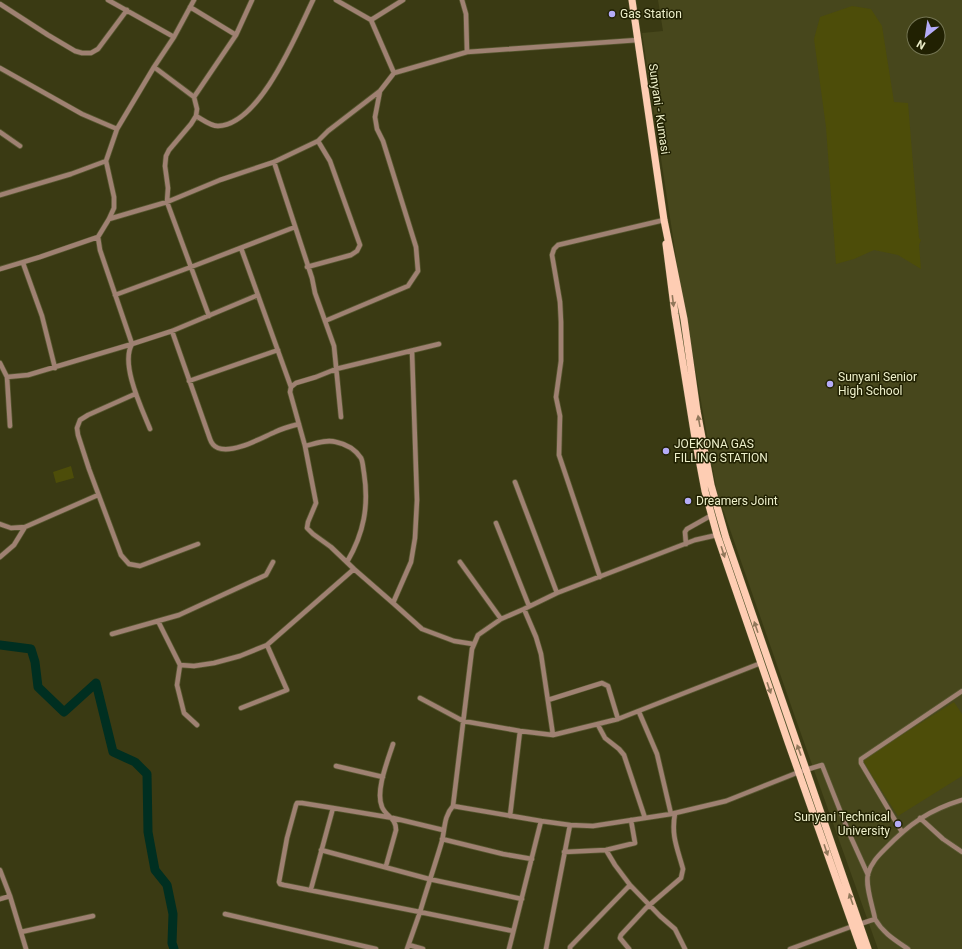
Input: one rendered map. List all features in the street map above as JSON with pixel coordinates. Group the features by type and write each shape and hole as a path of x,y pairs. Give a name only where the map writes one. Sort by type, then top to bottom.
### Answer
{"main road":[{"name":"Sunyani - Kumasi","path":"632,0 664,220 667,260 683,369 696,444 715,514"},
{"path":"715,514 717,535 761,663 802,771 856,925 868,949"},
{"path":"715,514 783,706 802,771"},
{"path":"856,925 860,949"}],"street":[{"path":"108,0 174,36"},
{"path":"0,269 24,263 98,237 114,208 114,197 106,161 117,130 194,0"},
{"path":"194,97 236,35 252,0"},
{"path":"196,116 210,124 219,126 237,119 251,108 259,100 275,74 313,0"},
{"path":"336,0 370,20 394,73"},
{"path":"370,20 403,0"},
{"path":"462,0 466,14 467,52"},
{"path":"0,4 75,51 82,53 91,53 98,49 127,10"},
{"path":"190,7 236,35"},
{"path":"109,219 167,202 228,177 274,162 318,141 328,131 380,91 394,73 467,52 638,40"},
{"path":"154,67 194,97 197,109 196,116 191,124 169,150 166,156 165,166 168,188 167,202 209,316"},
{"path":"0,68 82,114 117,130"},
{"path":"325,321 408,286 418,271 416,247 383,141 377,129 375,117 380,91"},
{"path":"0,132 20,146"},
{"path":"308,267 351,255 357,251 360,245 330,161 318,141"},
{"path":"0,195 71,174 106,161"},
{"path":"274,162 315,293 334,346 342,416"},
{"path":"600,577 559,455 560,416 556,397 561,361 561,322 560,302 552,255 554,249 558,245 664,220"},
{"path":"115,295 241,248 295,226"},
{"path":"98,237 100,250 132,344 127,358 135,394 150,429"},
{"path":"241,248 291,387 290,392 305,446 316,503 307,528 331,547 354,570 422,629 454,641 473,644"},
{"path":"24,263 42,316 55,368"},
{"path":"7,377 28,375 55,368 172,331 258,295"},
{"path":"172,331 210,439 214,446 218,448 234,448 299,424"},
{"path":"291,387 296,383 336,369 439,344"},
{"path":"189,380 278,350"},
{"path":"393,603 412,562 415,538 417,500 412,351"},
{"path":"0,363 7,377 10,426"},
{"path":"135,394 88,415 80,420 78,424 78,435 98,495 121,555 129,564 140,566 198,544"},
{"path":"305,446 330,441 335,442 354,449 362,459 367,490 363,524 360,538 347,562"},
{"path":"515,482 557,593"},
{"path":"0,524 11,528 25,527 98,495"},
{"path":"686,544 685,532 687,529 715,514"},
{"path":"496,523 529,606"},
{"path":"0,557 14,545 25,527"},
{"path":"423,949 408,947 420,912 449,811 453,806 473,644 478,635 501,619 557,593 686,544 717,535"},
{"path":"112,634 179,615 266,575 273,562"},
{"path":"460,562 501,619"},
{"path":"180,665 194,666 214,663 240,656 267,645 354,570"},
{"path":"524,609 536,637 541,654 554,735"},
{"path":"158,621 180,665 177,685 184,713 197,725"},
{"path":"241,708 286,690 267,645"},
{"path":"420,698 463,721 520,731 554,735 598,725 639,712 761,663"},
{"path":"548,700 602,683 608,686 618,719"},
{"path":"902,832 861,763 861,759 962,691"},
{"path":"629,949 620,938 621,935 649,905 669,889 681,878 683,874 674,836 673,813 657,754 639,712"},
{"path":"598,725 605,738 620,749 624,755 645,818"},
{"path":"510,816 520,731"},
{"path":"386,866 396,825 393,818 384,810 380,802 383,777 393,744"},
{"path":"453,806 541,821 570,825 593,826 673,813 726,801 802,771 822,765 849,833 868,875"},
{"path":"336,766 383,777"},
{"path":"908,949 879,926 876,919 868,882 870,867 875,859 902,832 920,818 962,800"},
{"path":"443,830 393,818 297,803 290,823 279,882 280,884 311,889 513,931"},
{"path":"311,889 332,808"},
{"path":"920,818 943,839 962,852"},
{"path":"564,852 606,850 635,843 631,820"},
{"path":"509,949 541,821"},
{"path":"546,949 570,825"},
{"path":"442,839 503,854 532,859"},
{"path":"321,850 429,878 522,899"},
{"path":"606,850 630,885 675,929 685,949"},
{"path":"0,870 10,896 26,949"},
{"path":"570,949 570,947 584,931 630,885"},
{"path":"0,899 10,896"},
{"path":"225,914 376,949"},
{"path":"21,932 93,916"},
{"path":"790,949 876,919"}],"shaded area":[{"name":"Sunyani Senior High School","path":"658,0 962,0 962,949 878,949 795,717 717,492 679,277 642,33 663,31"},
{"path":"852,6 871,9 882,26 894,102 908,103 919,238 921,240 919,245 921,269 898,255 874,250 854,259 836,264 826,127 814,39 820,17"},
{"path":"71,466 74,478 56,483 53,472"},
{"path":"954,702 962,714 962,776 898,816 862,760"}],"waterway":[{"path":"0,645 31,649 35,662 38,687 64,712 96,683 113,752 135,762 147,774 148,832 155,870 167,885 173,914 172,943 174,949"}],"place":[{"name":"Gas Station","path":"612,14"},
{"name":"Sunyani Senior High School","path":"830,384"},
{"name":"JOEKONA GAS FILLING STATION","path":"666,451"},
{"name":"Dreamers Joint","path":"688,501"},
{"name":"Sunyani Technical University","path":"898,824"}]}
